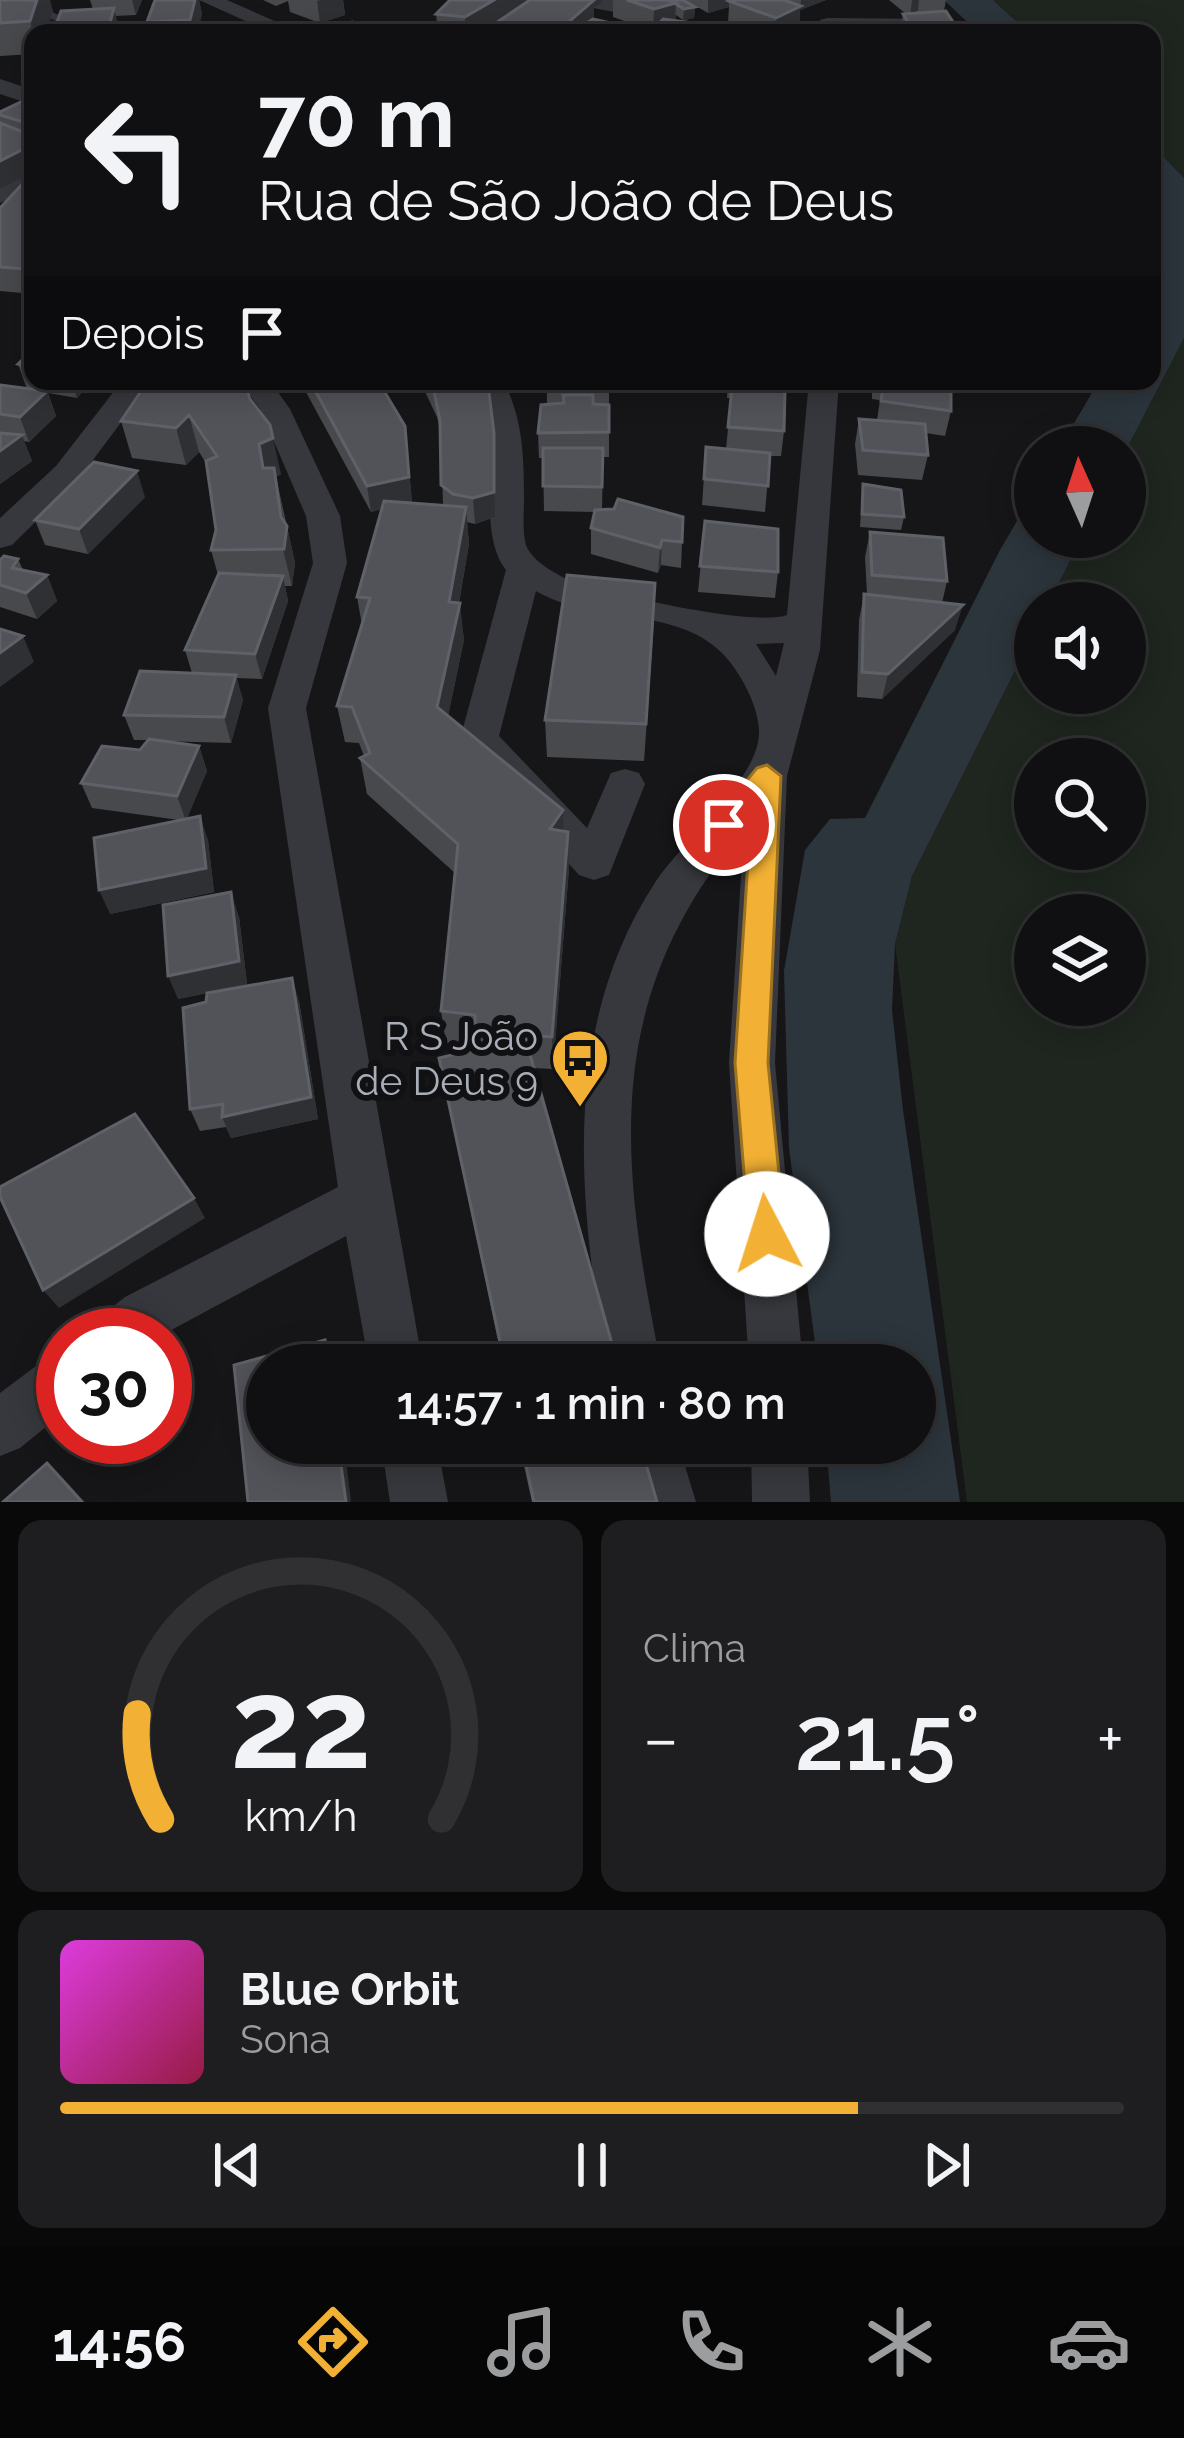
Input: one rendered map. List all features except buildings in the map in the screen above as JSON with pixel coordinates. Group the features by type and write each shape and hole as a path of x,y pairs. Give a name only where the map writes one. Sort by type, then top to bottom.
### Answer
{"street":[{"path":"209,0 269,24"},
{"path":"584,0 610,6 646,5 674,24"},
{"path":"0,537 67,473 130,390"},
{"path":"261,390 275,409 323,516 330,563 286,708 364,1199 392,1344"},
{"path":"491,390 508,450 507,533 512,553 524,568 564,592 704,622 773,633 790,631 804,621"},
{"path":"774,1344 752,1063 773,755 802,650 823,390"},
{"path":"524,568 479,739 594,863 625,784"},
{"path":"630,1344 611,1251 607,1085 622,995 659,914 773,755 765,686 728,634 704,622"},
{"path":"703,850 717,843 745,845 756,856 762,873"},
{"path":"159,1308 364,1199"},
{"path":"0,1428 36,1400"},
{"path":"413,1464 419,1502"},
{"path":"656,1464 667,1502"},
{"path":"780,1464 781,1502"}],"lane":[{"path":"19,0 70,24"}],"shaded area":[{"path":"944,0 993,0 1019,24 969,24"},
{"path":"993,0 1184,0 1184,178 1161,154 1161,24 1019,24"},
{"path":"1161,154 1184,178 1184,338 1161,382"},
{"path":"1184,338 1184,1502 967,1502 895,944 912,876 1014,673 1014,714 1146,714 1146,582 1060,582 1072,558 1146,558 1146,426 1138,426"},
{"path":"1094,390 1157,390 1138,426 1072,426"},
{"path":"1014,526 1014,558 1072,558 1060,582 1014,582 1014,673 912,876 895,944 892,1010 960,1502 831,1502 828,1464 936,1464 936,1344 815,1344 789,1148 784,971 805,850 830,819 865,818"}],"place":[{"name":"R S João de Deus 9","path":"580,1109"}],"route":[{"path":"724,825 767,776 752,1063 767,1234"}]}
